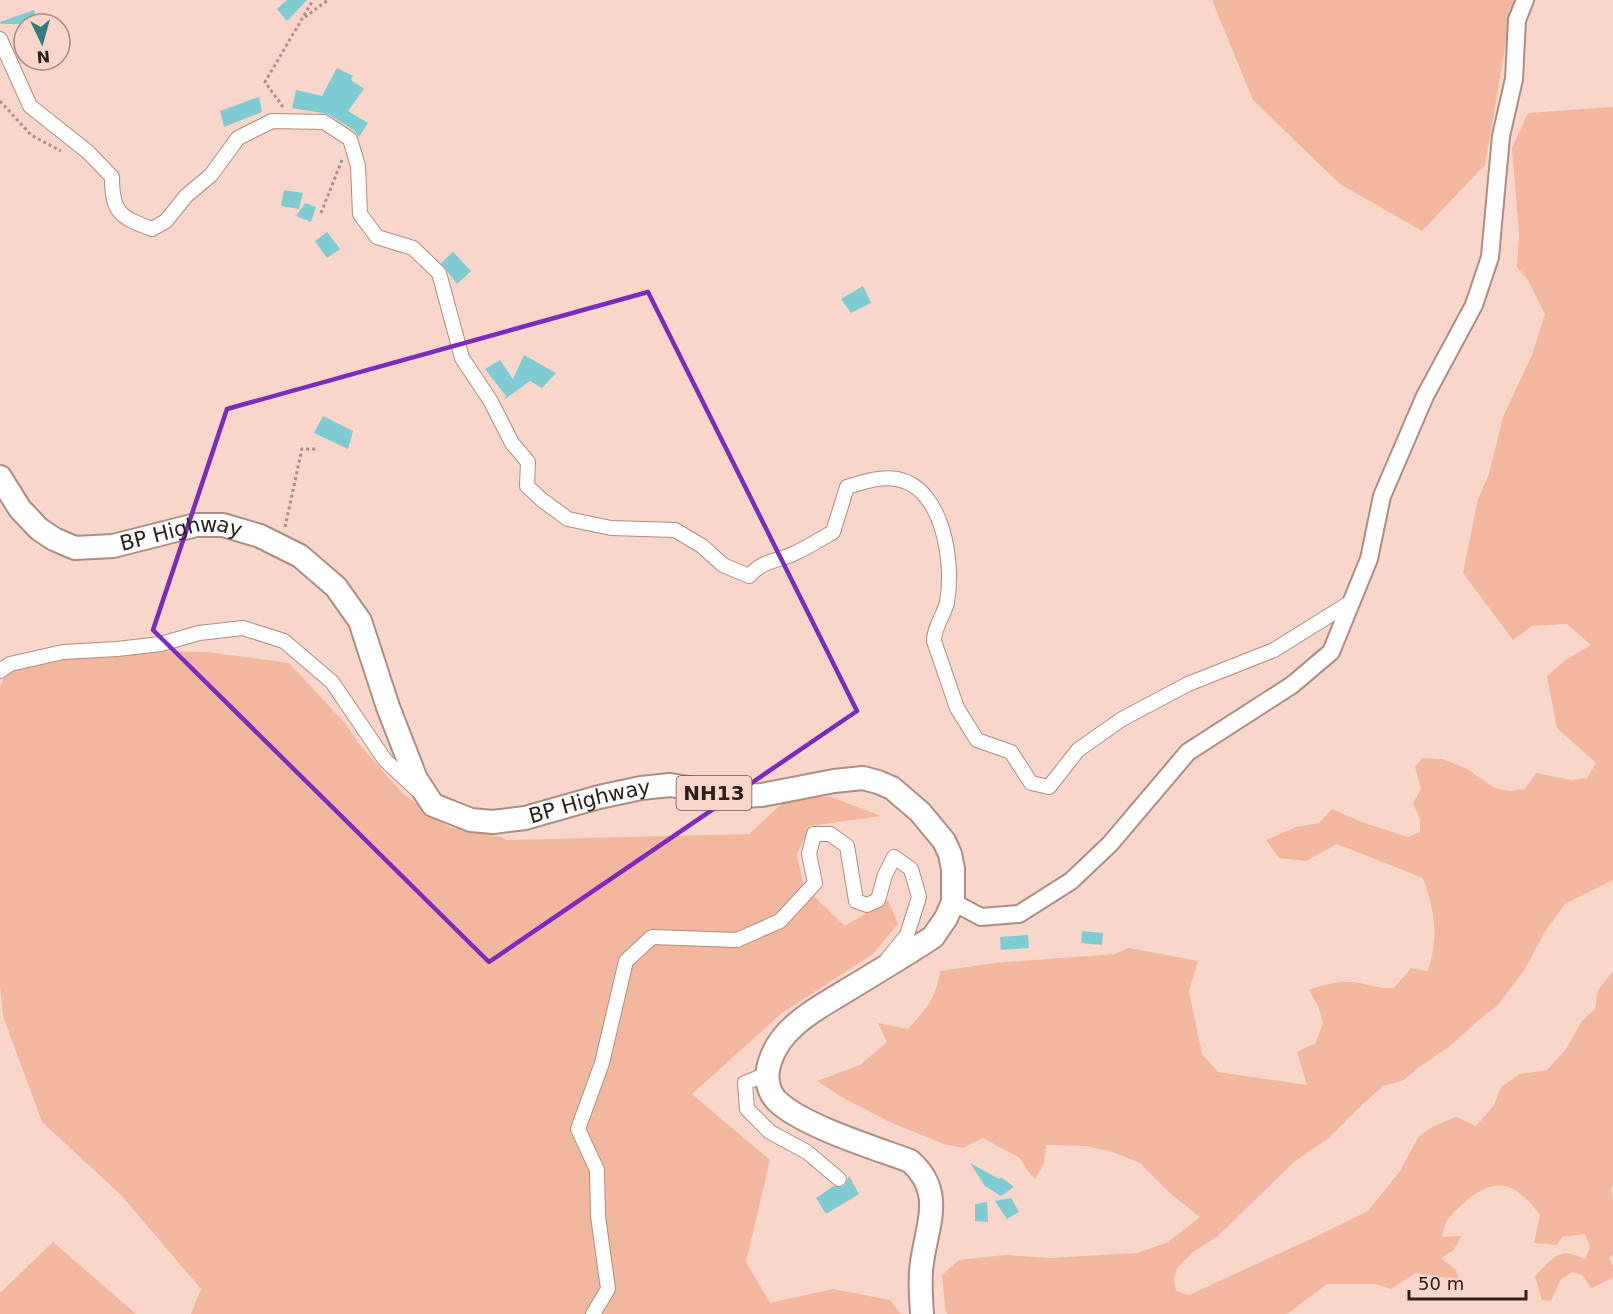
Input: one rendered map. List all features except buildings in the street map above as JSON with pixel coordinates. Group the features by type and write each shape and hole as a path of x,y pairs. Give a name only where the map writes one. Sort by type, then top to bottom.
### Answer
{"highway":[{"name":"BP Highway","path":"0,477 20,509 39,529 54,539 75,548 113,546 196,525 223,525 260,536 300,556 336,587 360,621 404,748 416,778 433,805 471,820 493,822 525,818 599,797 641,788 670,785 740,796 762,795 834,781 863,778 892,788 920,812 944,841 953,869 953,902 946,918 933,937 794,1025 775,1049 767,1074"},
{"path":"767,1074 776,1100 793,1113 809,1122 910,1161 921,1170 928,1183 931,1198 931,1221 921,1270 922,1314"}],"street":[{"path":"953,902 981,917 1019,914 1071,882 1110,844 1188,752 1292,685 1331,652 1369,559 1382,496 1425,396 1474,305 1490,257 1501,136 1514,79 1517,20 1525,0"},
{"path":"0,39 30,106 88,152 112,177 112,199 126,219 152,229 166,221 186,196 211,175 238,138 272,121 324,122 350,139 358,166 360,214 376,237 413,248 439,273 462,358 490,400 512,443 528,462 527,486 568,519 611,528 675,530 702,546 723,566 749,576 766,562 794,554 833,532 847,487 870,479 898,479 916,488 930,503 942,527 945,543 949,571 946,603 934,631 934,641 957,708 976,740 1011,752 1031,783 1049,787 1078,750 1122,719 1188,684 1274,650 1351,602"},
{"path":"0,671 10,664 63,651 117,650 161,644 199,633 243,628 284,641 332,682 385,760 433,805"},
{"path":"593,1314 608,1289 598,1216 597,1170 579,1129 602,1063 626,961 652,937 737,940 780,921 815,884 809,854 814,834 830,834 848,846 856,901 867,905 878,900 885,875 894,857 911,868 919,897 907,935 877,972"},
{"path":"767,1074 744,1083 747,1109 770,1132 807,1152 838,1179"}],"path":[{"path":"284,108 265,82 313,0"},
{"path":"303,18 328,0"},
{"path":"0,101 31,135 66,153"},
{"path":"321,213 350,139"},
{"path":"280,546 302,449 317,449"}],"highlighted area":[{"path":"648,292 857,711 489,962 153,630 227,409"}],"shaded area":[{"path":"1212,0 1518,0 1512,7 1485,165 1422,231 1340,184 1253,100"},
{"path":"1613,108 1613,880 1565,904 1546,930 1523,972 1498,1005 1450,1046 1404,1080 1383,1086 1329,1138 1295,1161 1218,1236 1193,1252 1177,1268 1174,1280 1176,1291 1189,1295 1368,1211 1400,1171 1419,1136 1434,1126 1456,1117 1476,1126 1494,1105 1501,1087 1520,1074 1547,1070 1566,1049 1582,1021 1595,1009 1598,990 1613,971 1613,1187 1611,1188 1613,1254 1609,1258 1613,1266 1613,1278 1591,1288 1582,1275 1572,1272 1561,1279 1551,1301 1542,1300 1535,1276 1552,1259 1562,1254 1576,1255 1585,1259 1590,1247 1585,1234 1562,1237 1557,1245 1534,1243 1540,1215 1514,1189 1496,1186 1475,1194 1452,1214 1445,1225 1442,1237 1461,1236 1454,1250 1441,1258 1456,1270 1459,1280 1416,1273 1391,1289 1376,1284 1327,1284 1287,1314 947,1314 942,1275 959,1260 1005,1255 1050,1258 1137,1253 1168,1242 1200,1217 1172,1195 1140,1163 1113,1152 1087,1146 1046,1145 1044,1163 1035,1179 1020,1158 983,1138 963,1148 944,1144 892,1123 845,1099 817,1081 860,1065 887,1042 878,1023 908,1029 929,1003 936,989 940,971 995,963 1115,954 1129,948 1198,961 1189,991 1202,1054 1218,1072 1307,1085 1297,1052 1316,1043 1323,1023 1318,1006 1309,990 1346,982 1394,988 1411,968 1428,971 1434,946 1433,913 1423,878 1337,844 1306,861 1279,858 1266,840 1296,827 1319,823 1332,809 1364,823 1408,837 1420,832 1420,819 1413,803 1421,789 1415,767 1422,758 1442,759 1465,768 1495,788 1509,791 1525,789 1536,773 1571,780 1587,778 1596,763 1557,728 1547,676 1567,659 1591,645 1567,624 1532,626 1513,640 1463,573 1478,499 1489,474 1503,417 1532,355 1545,314 1528,280 1517,267 1519,233 1512,148 1528,113"},
{"path":"81,651 207,652 289,663 345,723 360,745 402,793 449,827 507,840 749,834 789,797 831,797 881,816 810,826 797,855 804,887 845,926 888,900 898,924 873,954 782,1013 692,1094 770,1160 746,1262 770,1303 833,1289 890,1300 901,1314 191,1314 201,1289 121,1195 42,1122 3,1016 0,986 0,687 10,664"},
{"path":"53,1242 136,1314 0,1314 0,1293"}]}
